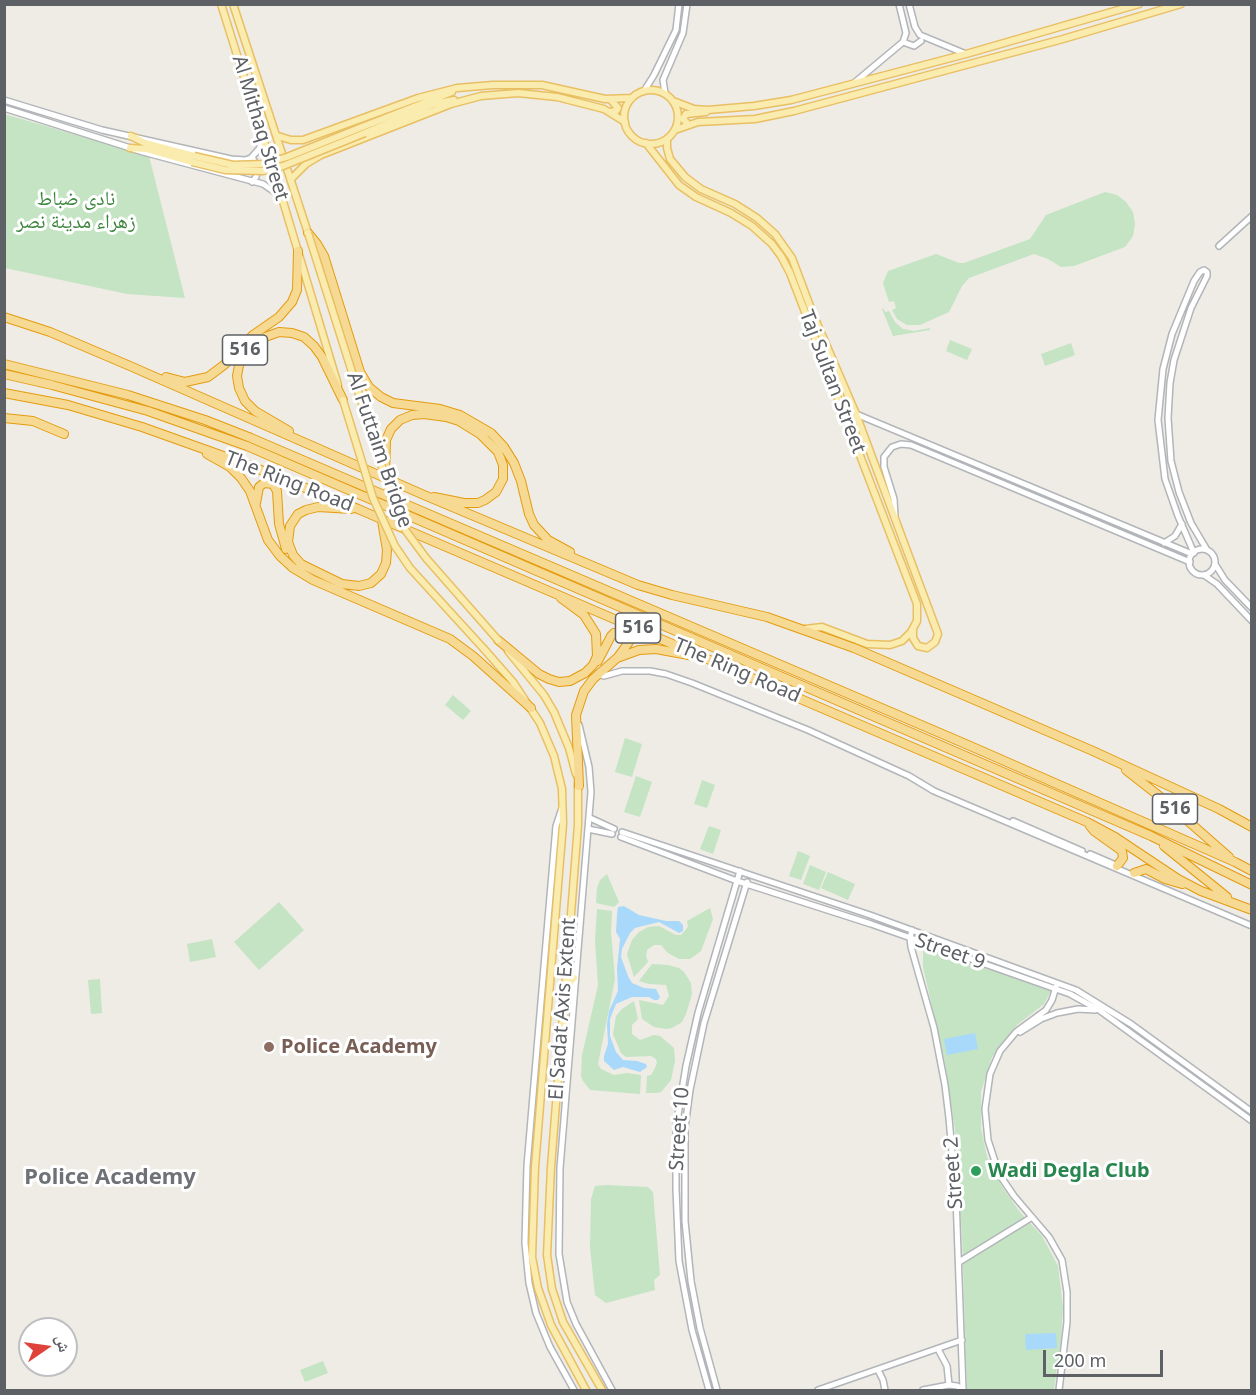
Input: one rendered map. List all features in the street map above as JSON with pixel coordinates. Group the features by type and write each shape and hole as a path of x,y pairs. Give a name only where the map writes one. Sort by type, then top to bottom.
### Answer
{"highway":[{"name":"516","path":"308,233 324,256 360,372 369,387 393,403 440,409 460,415 491,433 504,447 514,464 521,481 529,514 538,531 597,568"},
{"name":"516","path":"130,366 185,382 202,380 214,374 246,341 279,317 292,302 298,283 298,252"},
{"name":"The Ring Road","path":"4,317 50,332 597,568 663,593 768,616 805,629 1113,760 1219,809 1251,827"},
{"name":"516","path":"315,448 261,416 245,401 237,376 243,353 257,340 271,334 291,333 304,337 322,357 343,400"},
{"name":"The Ring Road","path":"4,364 128,395 205,420 251,438 1251,871"},
{"name":"The Ring Road","path":"4,374 148,411 247,446 1151,836 1251,885"},
{"name":"The Ring Road","path":"4,393 82,409 142,426 358,509 1088,822 1192,886 1251,910"},
{"name":"516","path":"385,475 385,446 392,429 406,417 424,414 459,421 480,434 498,452 504,472 496,492 485,500 478,503 464,502 424,495"},
{"path":"4,418 33,421 64,434"},
{"name":"516","path":"199,447 237,472 250,491 268,540 293,568 314,580 450,639 473,656 531,708"},
{"path":"256,507 259,487 264,483 273,484 277,491 279,524 286,550 307,568 326,578 342,584 359,586 376,579 384,569 387,556 382,521"},
{"name":"516","path":"295,559 289,547 288,532 293,521 302,511 318,507 358,509"},
{"name":"516","path":"554,592 584,615 591,624 598,645 593,665"},
{"path":"498,639 539,674 559,682 570,681 585,673 603,654 611,636 622,632 628,638 628,642 616,658"},
{"name":"516","path":"579,786 579,758 575,726 579,705 587,687 597,674 616,658 639,650 656,649 710,659"},
{"name":"516","path":"1113,760 1163,799 1234,862"},
{"path":"1088,822 1094,831 1122,851 1123,858 1117,866"},
{"name":"516","path":"1151,836 1214,888 1240,905"},
{"path":"1134,873 1146,869 1165,879 1192,886"}],"main road":[{"name":"Al Mithaq Street","path":"221,4 298,252"},
{"name":"Al Mithaq Street","path":"233,4 308,233"},
{"path":"688,124 683,119 686,114 773,104 966,54 1139,4"},
{"path":"716,110 694,109 673,101 664,93 654,90 644,91 632,98 625,109 625,122 632,136 646,143 657,143 667,139 675,130 688,124 702,121 755,119 794,111 1063,39 1181,4"},
{"path":"278,136 291,141 303,140 426,95 457,88 542,85 610,99 632,98"},
{"path":"363,130 457,88"},
{"path":"130,148 233,165 264,164 287,158 434,104 490,94 536,94 567,99 609,112 625,122"},
{"path":"609,112 616,111 618,108 610,99"},
{"path":"291,179 311,161 461,100"},
{"path":"673,101 678,115 675,130"},
{"path":"131,136 193,159"},
{"path":"656,155 659,148 664,147 667,150 667,139"},
{"path":"303,140 302,153 311,161"},
{"name":"Taj Sultan Street","path":"646,143 669,175 684,189 752,226 772,244 784,261 916,604 914,640 922,648 929,647 934,644 938,634 856,414 817,324 795,264 785,246 769,228 735,204 701,189 690,181 673,163 667,150"},
{"name":"Al Futtaim Bridge","path":"308,233 395,508 406,531 426,558 498,639"},
{"name":"Al Futtaim Bridge","path":"298,252 382,521 410,568 484,649"},
{"path":"805,629 826,628 867,644 894,644 905,638 914,628"},
{"name":"El Sadat Axis Extent","path":"498,639 532,680 554,712 569,748 579,786 547,1247 552,1289 563,1322 602,1390"},
{"name":"El Sadat Axis Extent","path":"484,649 513,682 531,708 548,739 562,789 563,807 535,1167 532,1257 538,1288 551,1325 586,1390"},
{"path":"565,987 574,978"},
{"path":"551,1167 560,1168"}],"street":[{"path":"644,91 676,30 679,4"},
{"path":"664,93 663,80 685,27 687,4"},
{"path":"854,83 903,42 906,33 899,4"},
{"path":"909,4 916,34 921,41"},
{"path":"902,18 912,16"},
{"path":"914,25 922,37 966,54"},
{"path":"903,42 914,46 921,41 934,42"},
{"path":"662,59 670,63"},
{"path":"4,100 102,130 231,159 245,160 252,157 264,138"},
{"path":"4,108 130,148 267,186 282,198"},
{"path":"46,121 48,114"},
{"path":"252,157 258,168 252,182"},
{"path":"1219,246 1251,216"},
{"path":"1251,608 1225,580 1215,564 1214,557 1207,550 1191,523 1179,492 1171,461 1168,418 1170,383 1174,360 1191,308 1208,276 1204,270 1200,271 1194,281 1175,324 1165,358 1160,393 1159,430 1162,466 1169,492 1193,553 1190,562 1194,572 1204,575 1217,584 1251,621"},
{"path":"856,414 1164,543 1193,553 1200,549 1207,550"},
{"path":"895,519 894,499 883,461 887,451 892,447 901,444 911,445 1190,562"},
{"path":"1164,543 1175,536 1182,524"},
{"path":"1204,575 1211,571 1215,564"},
{"path":"597,674 604,676 633,670 666,674 808,730 927,786 1251,926"},
{"path":"579,705 579,726 590,773 590,818 574,978 560,1168 559,1254 563,1283 576,1324 612,1390"},
{"path":"563,807 556,826 527,1166 525,1254 536,1313 550,1347 574,1390"},
{"path":"588,830 613,832 590,818"},
{"path":"1033,832 1134,873 1157,885"},
{"name":"Street 9","path":"1251,1112 1131,1024 1095,1001 1057,985 940,940 870,915 705,859 621,834 737,881 1057,985 1099,1010 1251,1121"},
{"path":"703,868 705,859"},
{"name":"Street 10","path":"709,1390 692,1330 679,1261 676,1127 698,1013 740,871"},
{"name":"Street 10","path":"717,1390 699,1328 689,1259 684,1206 685,1127 693,1069 704,1023 750,875"},
{"path":"868,923 870,915"},
{"name":"Street 2","path":"912,930 910,938 932,1019 945,1084 957,1197 963,1390"},
{"name":"Street 2","path":"916,959 922,934"},
{"path":"938,947 940,940"},
{"name":"Street 2","path":"1057,985 1046,1010 1016,1032 995,1061 987,1089 985,1109 988,1140 999,1174 1058,1250 1065,1275 1067,1329 1059,1390"},
{"name":"Street 2","path":"1007,1042 1033,1023 1049,1016 1078,1009 1099,1010"},
{"path":"1127,1030 1131,1024"},
{"path":"1194,1078 1198,1072"},
{"path":"959,1262 1032,1218"},
{"path":"818,1390 962,1340"},
{"path":"938,1349 947,1366 949,1385"},
{"path":"878,1370 885,1390"},
{"path":"923,1390 949,1385 963,1390"}],"green space":[{"name":"نادى ضباط زهراء مدينة نصر","path":"4,114 149,156 185,298 127,294 5,268"},
{"path":"1105,192 1117,195 1133,212 1135,224 1133,236 1125,247 1074,266 1061,267 1034,254 969,278 962,286 949,312 920,325 907,325 897,319 892,310 896,308 894,301 889,302 883,283 888,271 936,254 964,263 1030,239 1046,215"},
{"path":"883,308 885,312 889,311 895,322 903,329 914,331 930,328 930,330 893,336"},
{"path":"950,340 972,349 967,360 946,351"},
{"path":"1071,343 1075,355 1045,366 1041,354"},
{"path":"453,695 471,711 463,720 445,705"},
{"path":"625,738 642,744 632,777 615,772"},
{"path":"636,776 652,782 640,817 624,812"},
{"path":"702,780 715,785 707,808 694,804"},
{"path":"709,826 721,830 713,854 700,849"},
{"path":"798,851 810,856 801,880 789,876"},
{"path":"810,865 826,872 819,890 803,884"},
{"path":"828,872 855,884 848,900 821,888"},
{"path":"607,874 619,902 614,907 596,903 600,880"},
{"path":"279,902 304,930 259,970 234,942"},
{"path":"710,908 713,919 701,951 690,959 679,959 668,953 661,945 654,945 647,950 648,962 634,977 627,954 632,940 639,932 648,927 659,926 676,935 681,935 688,927 687,921"},
{"path":"597,909 612,911 611,932 615,979 598,1064 601,1069 614,1075 627,1073 641,1075 640,1094 590,1090 581,1076 582,1055 598,985 595,941"},
{"path":"212,939 216,957 190,962 187,944"},
{"name":"Wadi Degla Club","path":"927,948 1051,991 1044,1004 1017,1025 992,1057 981,1092 981,1128 987,1157 1001,1185 1019,1211 1042,1236 1058,1266 1063,1308 1054,1390 967,1390 962,1236 955,1130 945,1063 923,967 923,950"},
{"path":"652,964 679,968 691,983 692,994 686,1014 682,1022 672,1028 654,1027 642,1019 639,1000 663,1005 669,996 666,985 639,981"},
{"path":"100,979 102,1013 91,1014 88,980"},
{"path":"634,1001 638,1019 632,1025 632,1034 640,1040 654,1035 660,1036 674,1048 675,1061 671,1080 661,1092 646,1093 647,1076 651,1075 654,1070 656,1059 651,1056 626,1057 621,1053 613,1034 616,1016"},
{"path":"595,1186 648,1187 653,1192 660,1275 654,1280 655,1290 606,1303 595,1295 590,1248 591,1199"},
{"path":"323,1361 328,1373 305,1382 300,1370"}],"water":[{"path":"624,906 639,915 666,921 679,921 683,925 683,931 679,933 659,922 635,928 622,949 621,957 632,983 644,988 656,989 660,997 654,1000 649,997 632,997 616,1004 610,1019 610,1036 616,1052 623,1060 646,1064 647,1067 640,1072 623,1067 614,1070 604,1061 608,1044 609,1011 618,991 617,969 620,939 616,932 618,907"},
{"path":"975,1033 978,1049 947,1055 944,1039"},
{"path":"1056,1333 1057,1348 1026,1350 1025,1334"}],"place":[{"name":"Police Academy","path":"269,1047"},
{"name":"Wadi Degla Club","path":"976,1171"}],"district":[{"name":"Police Academy","path":"110,1178"}]}
